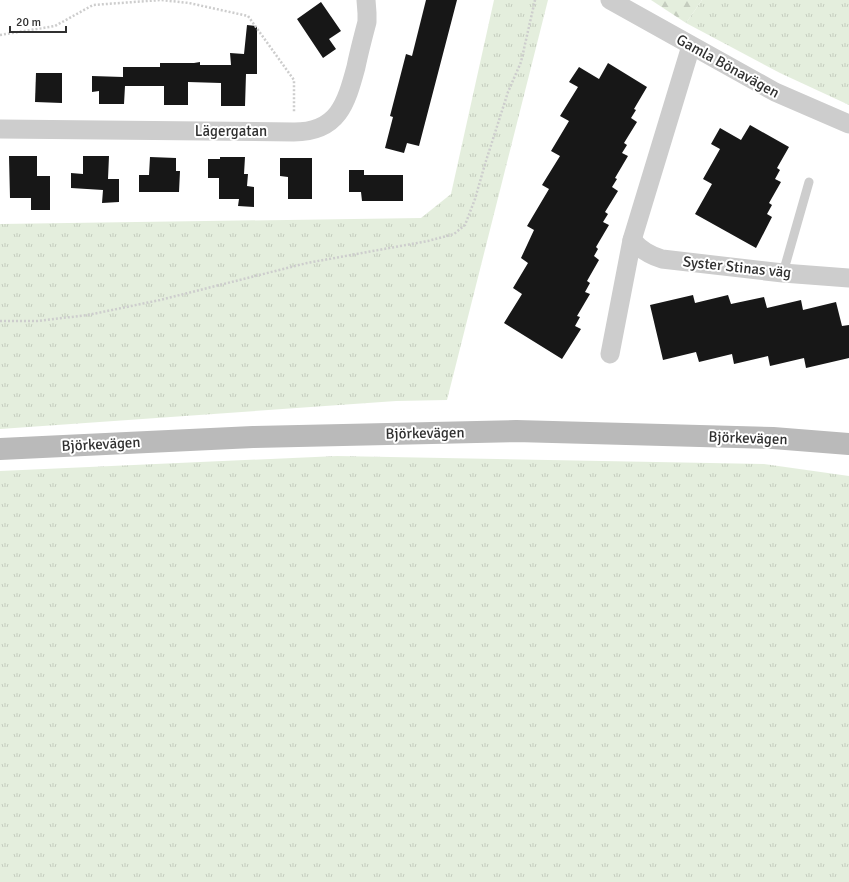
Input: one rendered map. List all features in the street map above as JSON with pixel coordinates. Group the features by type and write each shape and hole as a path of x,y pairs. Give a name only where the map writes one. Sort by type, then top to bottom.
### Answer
{"main road":[{"name":"Björkevägen","path":"0,448 254,437 516,431 773,438 849,444"}],"street":[{"name":"Lägergatan","path":"0,129 294,132 313,130 332,120 345,104 350,90 367,22 366,0"},
{"name":"Gamla Bönavägen","path":"610,0 775,92 849,124"},
{"path":"610,354 632,240 691,46"},
{"name":"Syster Stinas väg","path":"632,240 640,249 650,255 662,259 783,273 849,278"}],"lane":[{"path":"783,273 809,182"}],"path":[{"path":"0,35 55,26 93,5 161,0 189,2 248,16 294,80 294,132"},
{"path":"0,321 37,321 88,315 160,300 307,263 428,241 454,234 465,225 475,199 508,92 521,62 535,0"}],"green space":[{"path":"494,0 548,0 447,400 396,401 0,429 0,224 421,218 451,194"},
{"path":"651,0 702,0 686,23"},
{"path":"702,0 849,0 849,105 780,73 686,23"},
{"path":"337,456 764,464 849,476 849,882 0,882 0,471"}],"building":[{"path":"426,0 457,0 419,146 407,143 404,153 385,148 393,117 390,116 406,54 412,56"},
{"path":"321,2 341,31 329,39 336,49 323,58 297,19"},
{"path":"247,25 257,26 257,74 246,74 245,106 221,106 221,83 188,82 188,105 164,105 164,86 125,86 124,104 99,104 99,91 92,92 92,76 123,77 123,67 160,67 160,63 200,62 200,65 231,65 230,53 244,54"},
{"path":"608,63 647,87 634,109 636,110 631,118 637,122 624,143 627,145 622,153 628,156 615,178 617,179 612,187 618,191 605,212 608,214 603,222 609,225 596,247 598,249 594,256 599,260 587,281 590,283 585,292 590,294 577,316 580,317 575,326 581,329 562,359 504,323 522,294 513,288 528,263 521,258 534,230 527,226 549,189 542,185 560,156 551,151 569,121 560,116 578,87 569,82 579,67 599,79"},
{"path":"36,73 62,73 62,103 35,102"},
{"path":"750,125 789,147 777,168 780,170 775,179 781,182 769,203 772,205 767,214 772,217 756,248 695,214 712,184 703,179 720,149 711,144 720,128 741,140"},
{"path":"9,156 37,156 37,176 50,176 50,210 31,210 31,198 10,198"},
{"path":"83,156 109,156 108,179 119,179 119,202 102,203 103,190 71,188 71,173 83,174"},
{"path":"150,157 176,158 176,171 180,171 179,192 139,192 139,175 149,175"},
{"path":"220,157 245,157 244,174 248,174 247,186 254,187 254,207 238,206 239,199 219,199 219,178 208,178 208,159 220,159"},
{"path":"280,158 312,158 312,199 288,199 288,177 280,176"},
{"path":"349,170 364,170 364,175 403,175 403,201 362,201 361,192 349,192"},
{"path":"693,295 695,303 728,295 731,304 764,297 767,308 801,300 803,310 836,302 842,326 849,325 849,358 806,368 804,358 770,366 768,356 734,364 732,354 699,362 696,352 663,360 650,305"}]}
